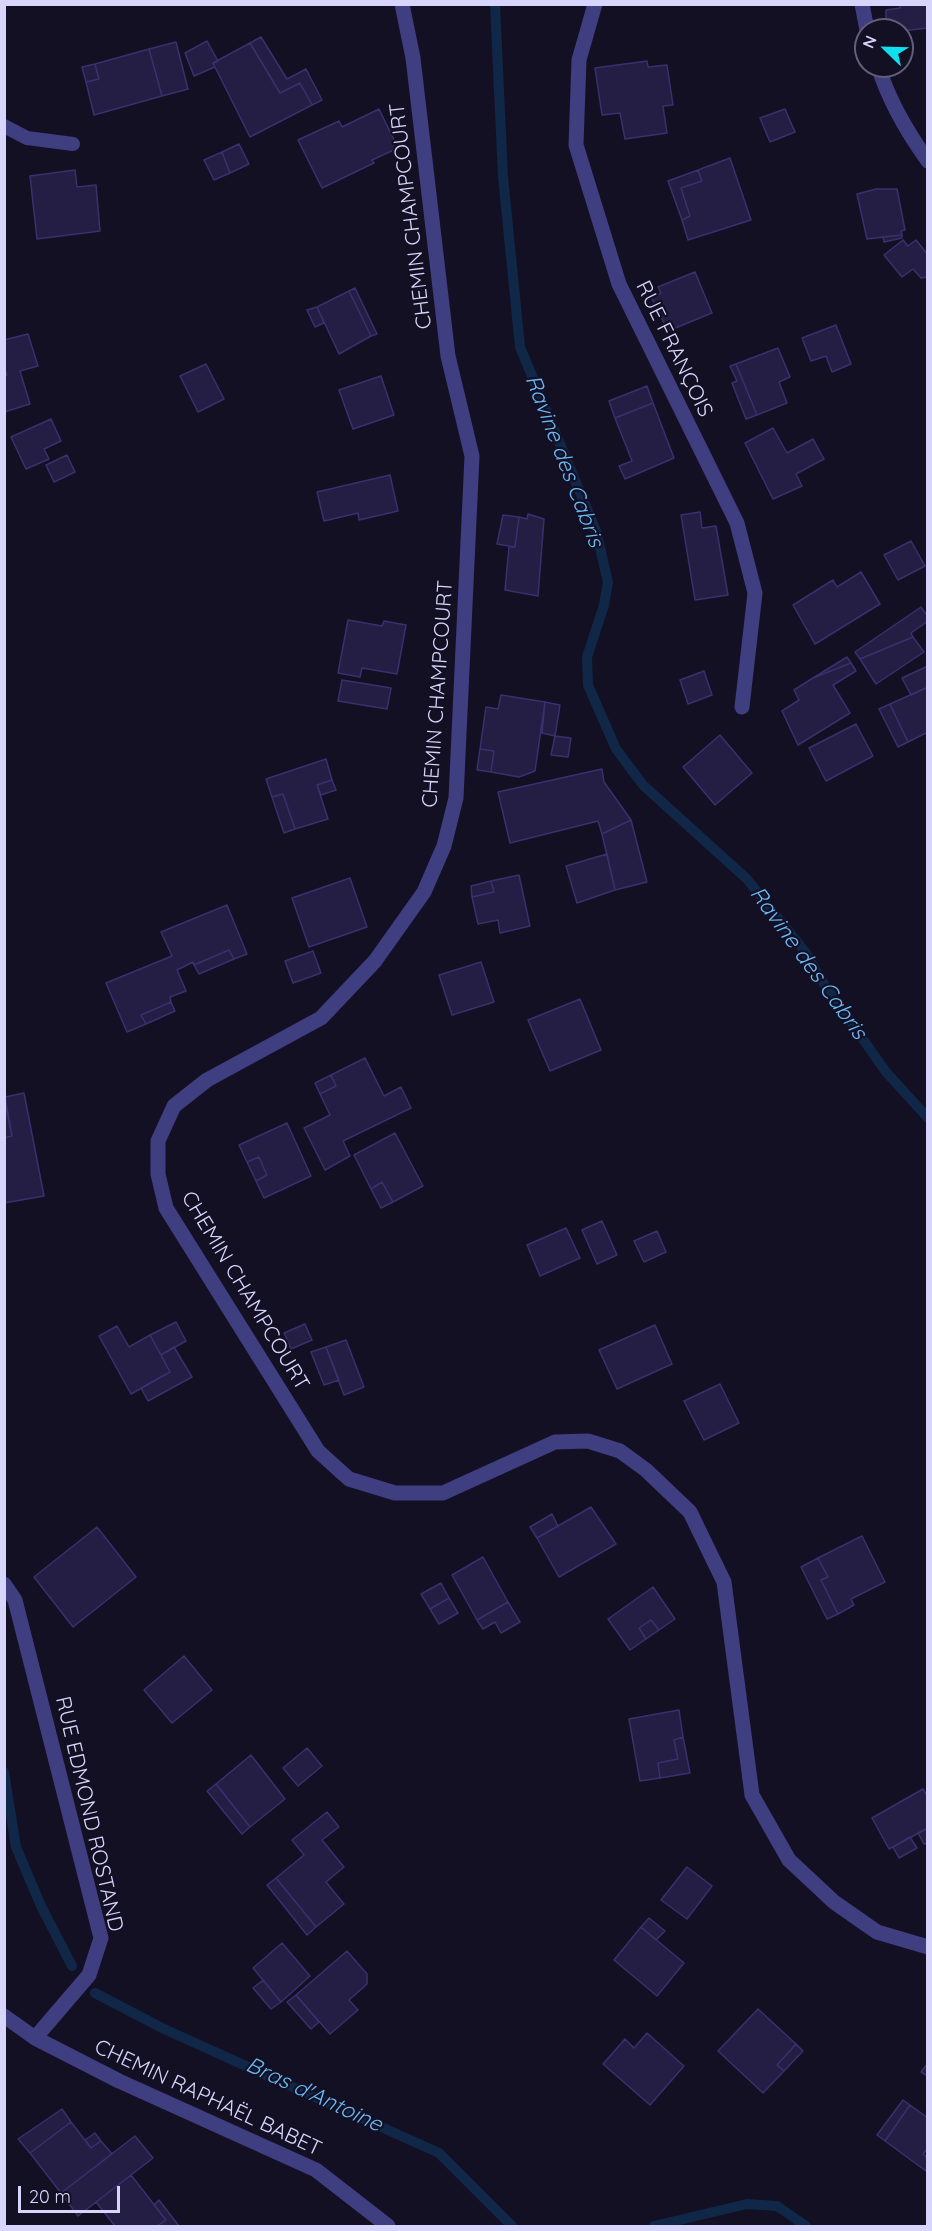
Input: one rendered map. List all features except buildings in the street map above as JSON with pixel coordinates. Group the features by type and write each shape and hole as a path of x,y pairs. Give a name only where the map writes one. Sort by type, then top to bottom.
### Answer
{"street":[{"name":"CHEMIN CHAMPCOURT","path":"402,4 413,58 448,356 472,456 456,798 444,846 424,892 375,961 321,1018 207,1080 174,1106 158,1141 158,1174 166,1208 318,1451 348,1479 395,1493 443,1492 555,1442 588,1441 620,1451 646,1470 690,1512 724,1582 752,1795 789,1860 834,1902 877,1932 927,1947"},
{"name":"RUE FRANÇOIS","path":"595,4 579,60 576,145 619,284 736,523 755,594 742,707"},
{"path":"882,78 909,134 927,161"},
{"name":"RUE EDMOND ROSTAND","path":"4,1584 15,1600 101,1938 89,1976 35,2038"},
{"name":"CHEMIN RAPHAËL BABET","path":"4,2016 35,2038 119,2081 316,2170 388,2226"}],"lane":[{"path":"4,126 27,138 73,144"}],"waterway":[{"name":"Ravine des Cabris","path":"495,4 503,177 520,347 596,531 608,582 604,605 587,657 588,685 616,749 643,785 747,879 806,953 820,978 886,1072 928,1118"},
{"name":"Bras d'Antoine","path":"4,1772 16,1847 41,1906 72,1966"},
{"name":"Bras d'Antoine","path":"95,1993 164,2029 439,2153 512,2226"},
{"name":"Bras d'Antoine","path":"654,2226 747,2204 777,2206 806,2226"}]}
